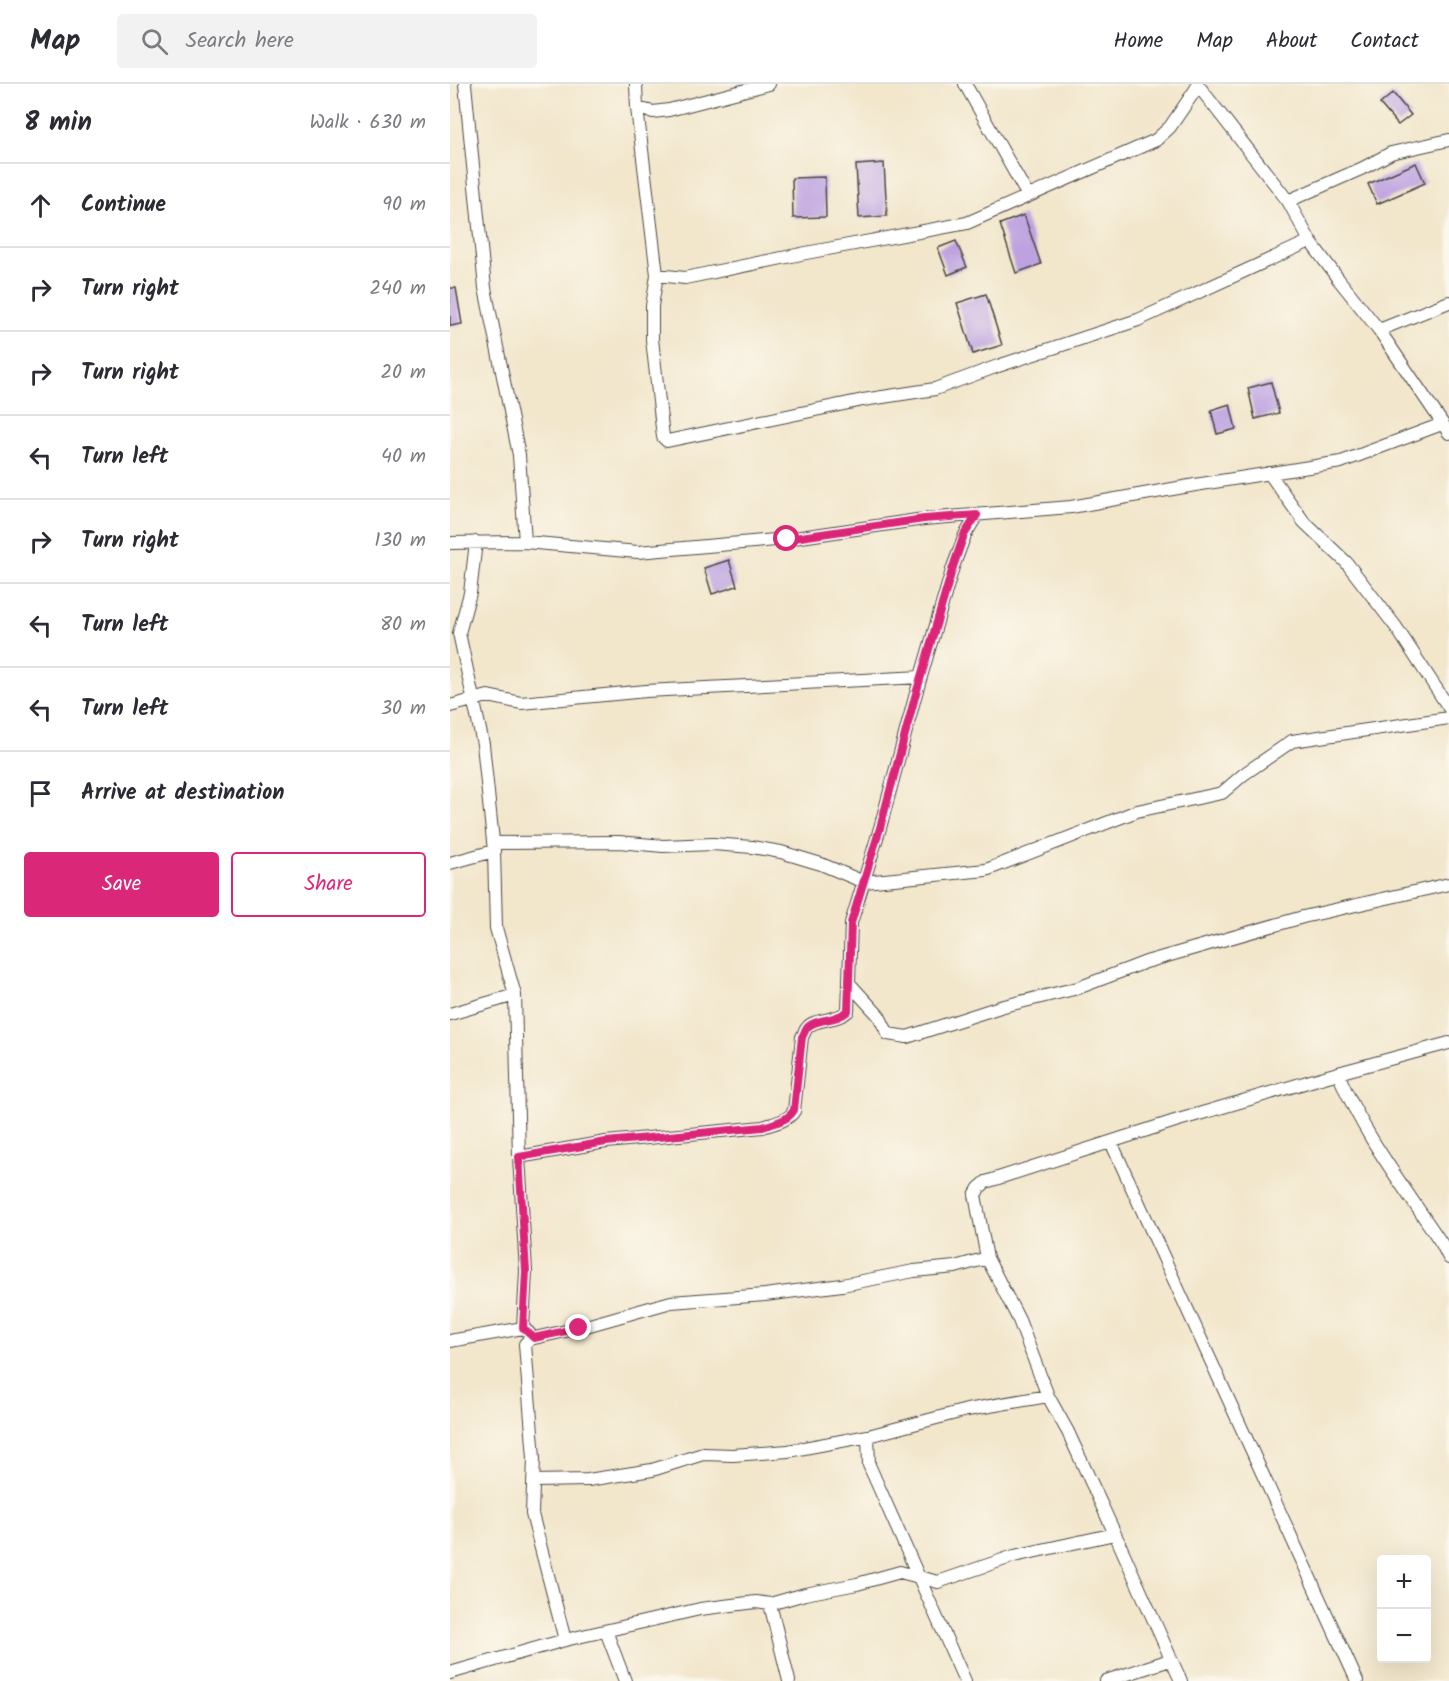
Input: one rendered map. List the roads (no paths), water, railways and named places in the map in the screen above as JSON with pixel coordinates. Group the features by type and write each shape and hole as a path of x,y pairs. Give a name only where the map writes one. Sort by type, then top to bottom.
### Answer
{"street":[{"path":"465,84 485,288 519,455 525,542"},
{"path":"636,84 657,275 652,306 652,339 663,437 667,441 863,400 935,389 1138,320 1310,241"},
{"path":"637,108 653,112 669,110 769,84"},
{"path":"964,84 1028,196"},
{"path":"450,543 525,542 638,552 787,539 924,519 1071,507 1341,462 1445,429 1379,330 1310,241 1288,201 1198,85 1170,126 1156,140 968,223 686,278 657,275"},
{"path":"1288,201 1391,153 1449,140"},
{"path":"1379,330 1449,302"},
{"path":"1269,473 1304,522 1346,562 1396,627 1449,708"},
{"path":"519,1157 606,1142 763,1127 787,1119 794,1110 802,1037 812,1023 843,1016 848,1011 851,923 953,567 964,535 977,515"},
{"path":"476,542 471,593 459,633 483,744 494,847 496,928 515,995 519,1157 526,1271 523,1328"},
{"path":"450,706 488,696 521,703 646,691 921,677"},
{"path":"450,863 494,847 619,842 663,846 712,844 752,846 821,864 864,882 986,870 1137,811 1222,793 1244,774 1292,741 1449,718"},
{"path":"849,983 879,1016 888,1034 907,1037 1000,1007 1078,988 1146,962 1302,917 1449,884"},
{"path":"450,1014 515,995"},
{"path":"1181,1681 1068,1432 1048,1396 1019,1320 987,1258 975,1195 986,1182 1175,1121 1449,1043"},
{"path":"1338,1073 1385,1161 1442,1244 1449,1258"},
{"path":"1112,1142 1357,1681"},
{"path":"566,1640 532,1514 534,1458 525,1344 530,1339 671,1302 765,1295 831,1286 914,1271 955,1267 987,1258"},
{"path":"523,1328 534,1338"},
{"path":"450,1341 523,1328"},
{"path":"534,1481 588,1480 652,1470 703,1454 733,1455 788,1451 868,1436 967,1410 1048,1396"},
{"path":"868,1436 869,1465 964,1681"},
{"path":"457,1675 566,1640 700,1610 756,1602 770,1604 900,1572 938,1582 1014,1556 1115,1534"},
{"path":"770,1604 789,1681"},
{"path":"606,1631 625,1681"},
{"path":"1106,1681 1170,1660"}]}
